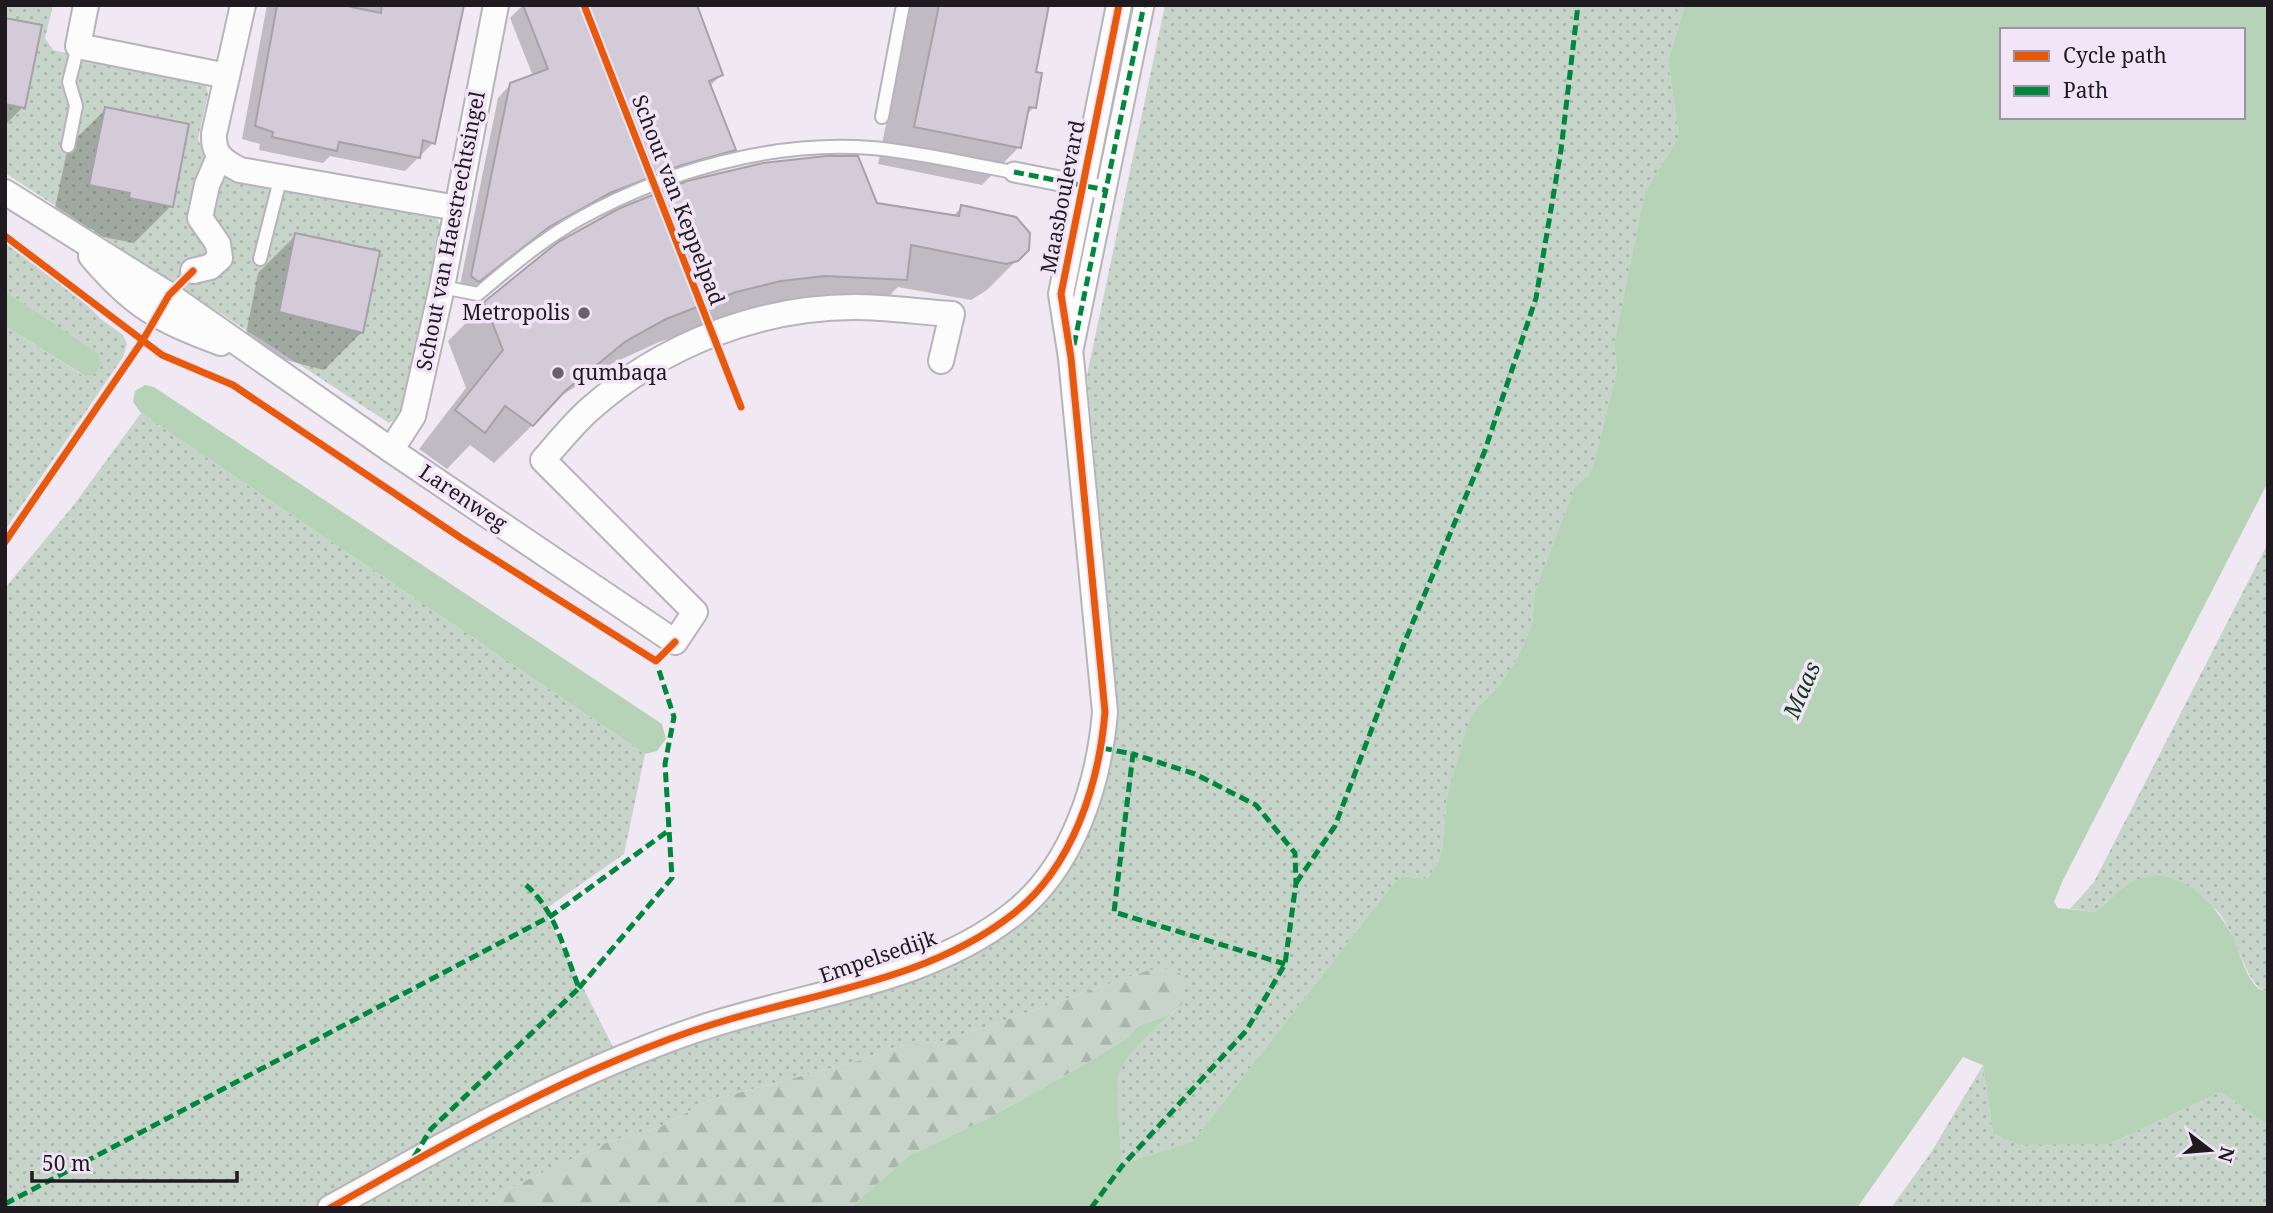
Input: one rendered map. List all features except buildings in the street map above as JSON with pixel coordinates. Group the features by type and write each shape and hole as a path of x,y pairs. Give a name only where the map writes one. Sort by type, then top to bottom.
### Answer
{"street":[{"path":"86,5 78,46 227,76"},
{"name":"Schout van Haestrechtsingel","path":"391,450 413,416 442,287 496,5"},
{"name":"Maasboulevard","path":"1094,188 1119,5"},
{"name":"Maasboulevard","path":"1079,439 1072,358 1061,294 1094,188 1144,5"},
{"path":"236,6 227,76 214,134 214,146 219,157 240,170 457,208"},
{"path":"193,271 210,267 220,258 218,244 200,218 207,185 219,157"},
{"path":"1014,172 1094,188"},
{"name":"Larenweg","path":"5,192 80,242 114,284 156,317 251,354 675,642 695,612 543,460 590,409 648,366 711,334 790,312 855,307 952,314 941,361"},
{"name":"Empelsedijk","path":"330,1208 512,1110 617,1060 716,1023 925,964 993,928 1034,894 1051,873 1072,837 1093,783 1102,748 1105,712 1100,643 1079,439"}],"lane":[{"path":"882,117 903,5"},
{"path":"68,146 76,106 69,82 78,46"},
{"path":"442,287 478,294 527,253 581,218 654,185 711,166 778,152 804,147 873,148 1014,172"},
{"path":"260,259 281,176"}],"green space":[{"path":"5,5 53,5 45,38 53,50 206,85 208,94 198,139 211,170 436,215 442,229 403,415 389,423 5,173"},
{"path":"1165,5 1685,5 1668,61 1679,137 1645,191 1614,344 1617,370 1594,463 1589,475 1575,487 1535,590 1532,625 1516,660 1500,685 1476,709 1447,797 1438,863 1427,879 1403,876 1394,883 1193,1141 1122,1166 1118,1073 1137,1045 1181,1005 1149,970 942,1042 898,1046 858,1061 708,1101 660,1127 608,1142 506,1190 479,1208 353,1208 483,1137 592,1082 656,1055 978,951 1099,804 1112,756 1117,702 1087,375"},
{"path":"5,242 62,280 101,319 123,335 127,344 123,357 5,530 5,326 84,376 97,354 5,291"},
{"path":"141,413 645,754 624,854 544,910 614,1049 312,1208 5,1208 5,588 73,506"},
{"path":"2268,543 2268,991 2260,988 2252,979 2220,914 2205,904 2126,885 2095,912 2070,909 2094,882"},
{"path":"1172,968 1183,976 1185,988 1181,1005 1171,1014 1138,1026 1127,1038 1082,1066 985,1120 910,1155 850,1208 479,1208 506,1190 608,1142 660,1127 708,1101 858,1061 898,1046 942,1042 1149,970"},
{"path":"1983,1065 1993,1133 2109,1144 2221,1092 2268,1125 2268,1208 1891,1208 1932,1151"}],"water":[{"name":"Maas","path":"1685,5 2268,5 2268,482 2054,902 2058,908 2095,912 2128,884 2159,876 2186,885 2210,905 2232,936 2254,984 2268,991 2268,1125 2221,1092 2109,1144 2019,1145 1993,1133 1983,1065 1963,1057 1857,1208 850,1208 910,1155 985,1120 1082,1066 1127,1038 1138,1026 1171,1014 1135,1048 1119,1072 1122,1165 1193,1141 1394,883 1403,876 1427,879 1438,863 1442,849 1447,797 1468,725 1476,709 1500,685 1516,660 1532,625 1535,590 1575,487 1589,475 1594,463 1617,370 1614,344 1645,191 1679,137 1668,61"},
{"path":"5,291 97,353 101,363 95,374 85,376 5,326"},
{"path":"145,385 154,387 662,724 666,739 657,751 645,754 141,413 133,402 135,391"}],"marked path":[{"path":"1074,345 1144,5"},
{"path":"1296,883 1335,826 1405,641 1484,453 1536,298 1561,150 1578,5"},
{"path":"1014,172 1106,190"},
{"path":"579,988 672,878 665,764 674,717 656,661"},
{"path":"1102,748 1133,754 1114,912 1285,964"},
{"path":"1091,1208 1122,1166 1246,1031 1285,964 1296,883 1295,853 1256,805 1195,774 1133,754"},
{"path":"5,1204 551,916 668,831"},
{"path":"414,1157 431,1129 579,988 552,920 545,907 526,885"}],"cycle path":[{"name":"Schout van Keppelpad","path":"584,5 741,407"},
{"path":"330,1208 507,1111 629,1055 705,1027 871,982 945,955 1013,914 1034,895 1052,873 1067,848 1089,795 1097,767 1105,712 1071,358 1061,294 1119,5"},
{"path":"5,236 162,355 233,385 461,538 656,661 675,642"},
{"path":"5,542 143,340 169,295 193,271"}],"place":[{"name":"Metropolis","path":"584,313"},
{"name":"qumbaqa","path":"558,373"}]}
